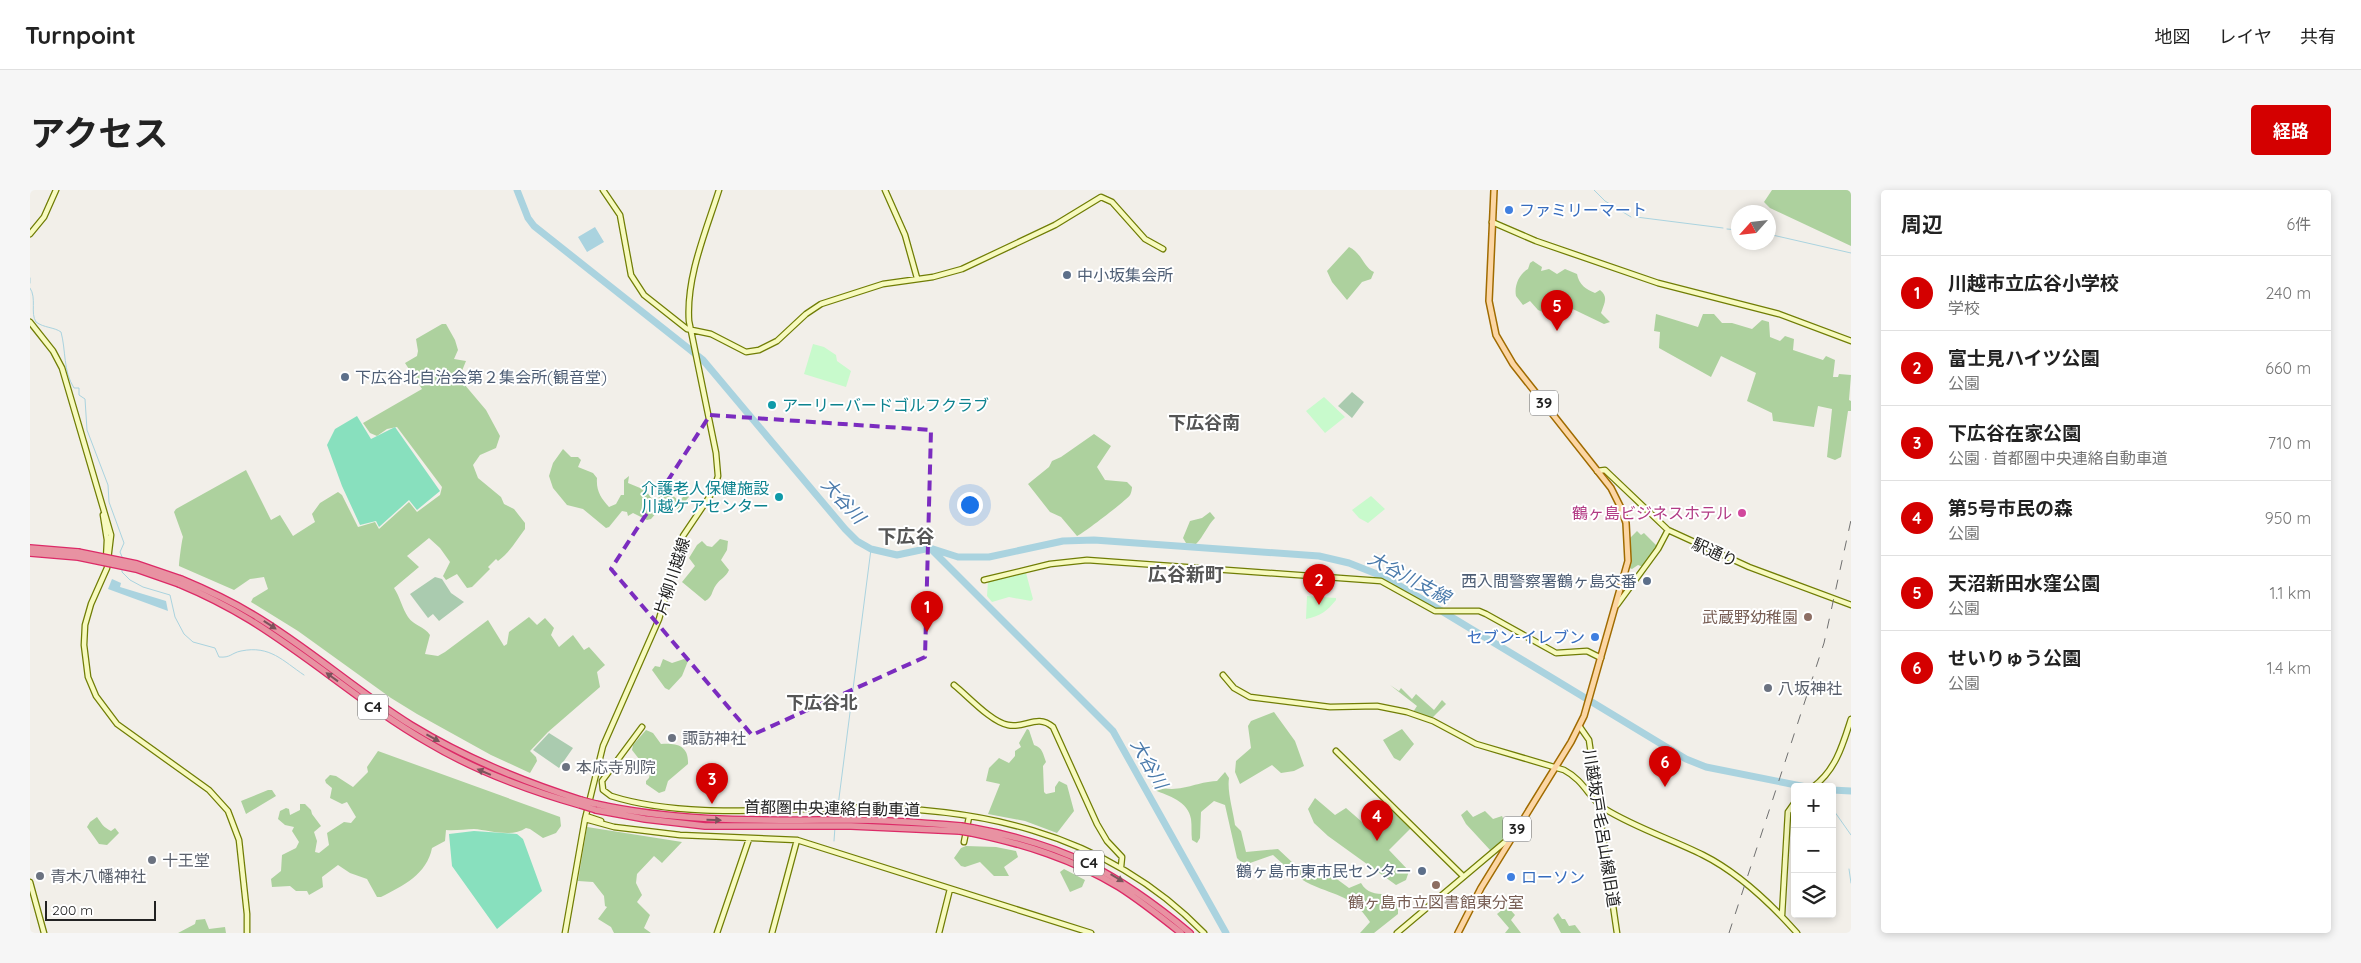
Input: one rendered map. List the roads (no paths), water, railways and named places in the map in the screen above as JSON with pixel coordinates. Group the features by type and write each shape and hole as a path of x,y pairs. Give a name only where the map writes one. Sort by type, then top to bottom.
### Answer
{"highway":[{"name":"首都圏中央連絡自動車道","path":"30,548 78,555 180,581 250,620 384,715 428,743 506,781 645,819 705,826 851,823 961,828 1024,839 1091,864 1142,894 1190,933"},
{"name":"首都圏中央連絡自動車道","path":"30,553 78,555"},
{"name":"首都圏中央連絡自動車道","path":"972,830 1042,851 1080,867 1133,896 1181,933"}],"main road":[{"name":"39","path":"1458,933 1482,888 1580,727 1617,605 1628,561 1626,527 1619,504 1597,470 1513,364 1496,335 1490,301 1494,190"}],"street":[{"path":"30,234 44,217 56,190"},
{"path":"603,190 617,209 623,222 628,264 636,285 648,299 691,331 711,334 740,350 752,352 777,341 806,314 821,304 883,284 934,277 962,269 1053,226 1101,197 1112,202 1145,239 1163,249"},
{"name":"片柳川越線","path":"565,933 585,818 603,746 659,619 679,546 717,483 718,463 691,331 689,311 690,290 718,190"},
{"path":"885,190 904,235 918,278"},
{"path":"1492,222 1536,241 1604,265 1681,290 1779,314 1851,341"},
{"path":"30,322 53,351 62,368 97,487 107,544 105,568 88,613 84,634 86,666 92,687 101,705 117,724 208,790 228,811 239,840 247,914 247,933"},
{"name":"駅通り","path":"1597,470 1605,470 1668,530 1749,567 1851,605"},
{"path":"1617,605 1658,549 1668,530"},
{"path":"984,580 1050,564 1087,560 1377,580 1391,585 1435,611 1448,610 1486,614 1556,653 1586,651 1601,658"},
{"path":"1224,675 1234,688 1255,698 1330,707 1377,706 1407,712 1433,721 1476,744 1573,775 1598,803 1616,815 1715,862 1782,916 1797,933"},
{"path":"954,685 1001,723 1014,726 1036,720 1045,722 1053,727 1097,824 1107,841 1122,858 1121,868"},
{"path":"1818,783 1826,777 1834,764 1851,719"},
{"path":"642,727 602,781 603,790 610,796 698,809 750,811 832,808 915,809 970,817 1035,830 1074,844 1121,868 1175,905 1204,933"},
{"name":"川越坂戸毛呂山線旧道","path":"1580,727 1589,740 1617,933"},
{"path":"1336,751 1462,876"},
{"path":"1782,916 1788,812 1791,808"},
{"path":"964,842 970,817"},
{"path":"585,818 614,827 680,836 797,840 1091,933"},
{"path":"1397,933 1462,876 1514,834"},
{"path":"717,933 749,839"},
{"path":"772,933 797,840"},
{"path":"30,882 44,933"},
{"path":"939,933 950,889"}],"water":[{"path":"595,227 604,242 587,252 578,237"},
{"path":"112,579 121,583 120,587 166,601 168,611 108,589"}],"waterway":[{"name":"大谷川支線","path":"517,190 528,218 534,226 703,360 845,529 857,541 871,549 897,555 930,548 958,557 989,557 1063,541 1094,540 1319,556 1349,563 1387,578 1686,759 1706,767 1791,784"},
{"path":"1594,190 1605,201 1631,217"},
{"path":"1636,217 1723,228"},
{"path":"1727,229 1731,229"},
{"path":"1776,236 1851,253"},
{"path":"30,278 30,283"},
{"path":"30,288 33,296 34,318 36,322 61,332 66,368 70,381 74,388 79,388 79,395 85,399 87,430 108,485 109,502 124,543 120,552 123,559"},
{"name":"大谷川","path":"930,548 1113,731 1226,933"},
{"path":"838,806 871,549"},
{"path":"122,567 122,572 130,580 143,587 170,595 175,617 184,634 193,642 215,648 219,657 251,650 268,652 304,675"},
{"name":"大谷川支線","path":"1836,790 1851,791"},
{"path":"837,818 838,810"},
{"path":"1836,814 1851,835"},
{"path":"834,841 835,827"},
{"path":"1849,869 1851,883"}],"railway":[{"path":"1729,933 1824,643 1851,520"}],"place":[{"name":"ファミリーマート","path":"1509,210"},
{"name":"中小坂集会所","path":"1067,275"},
{"name":"天沼新田水窪公園","path":"1557,331"},
{"name":"下広谷北自治会第２集会所(観音堂)","path":"345,377"},
{"name":"アーリーバードゴルフクラブ","path":"772,405"},
{"name":"介護老人保健施設 川越ケアセンター","path":"779,497"},
{"name":"鶴ヶ島ビジネスホテル","path":"1742,513"},
{"name":"西入間警察署鶴ヶ島交番","path":"1647,581"},
{"name":"富士見ハイツ公園","path":"1319,605"},
{"name":"武蔵野幼稚園","path":"1808,617"},
{"name":"川越市立広谷小学校","path":"927,632"},
{"name":"セブン-イレブン","path":"1595,637"},
{"name":"八坂神社","path":"1768,688"},
{"name":"諏訪神社","path":"672,738"},
{"name":"本応寺別院","path":"566,767"},
{"name":"せいりゅう公園","path":"1665,787"},
{"name":"下広谷在家公園","path":"712,804"},
{"name":"第5号市民の森","path":"1377,841"},
{"name":"十王堂","path":"152,860"},
{"name":"鶴ヶ島市東市民センター","path":"1422,871"},
{"name":"青木八幡神社","path":"40,876"},
{"name":"ローソン","path":"1511,877"},
{"name":"鶴ヶ島市立図書館東分室","path":"1436,885"}],"district":[{"name":"下広谷南","path":"1204,423"},
{"name":"下広谷","path":"906,536"},
{"name":"広谷新町","path":"1186,574"},
{"name":"下広谷北","path":"822,703"}]}
